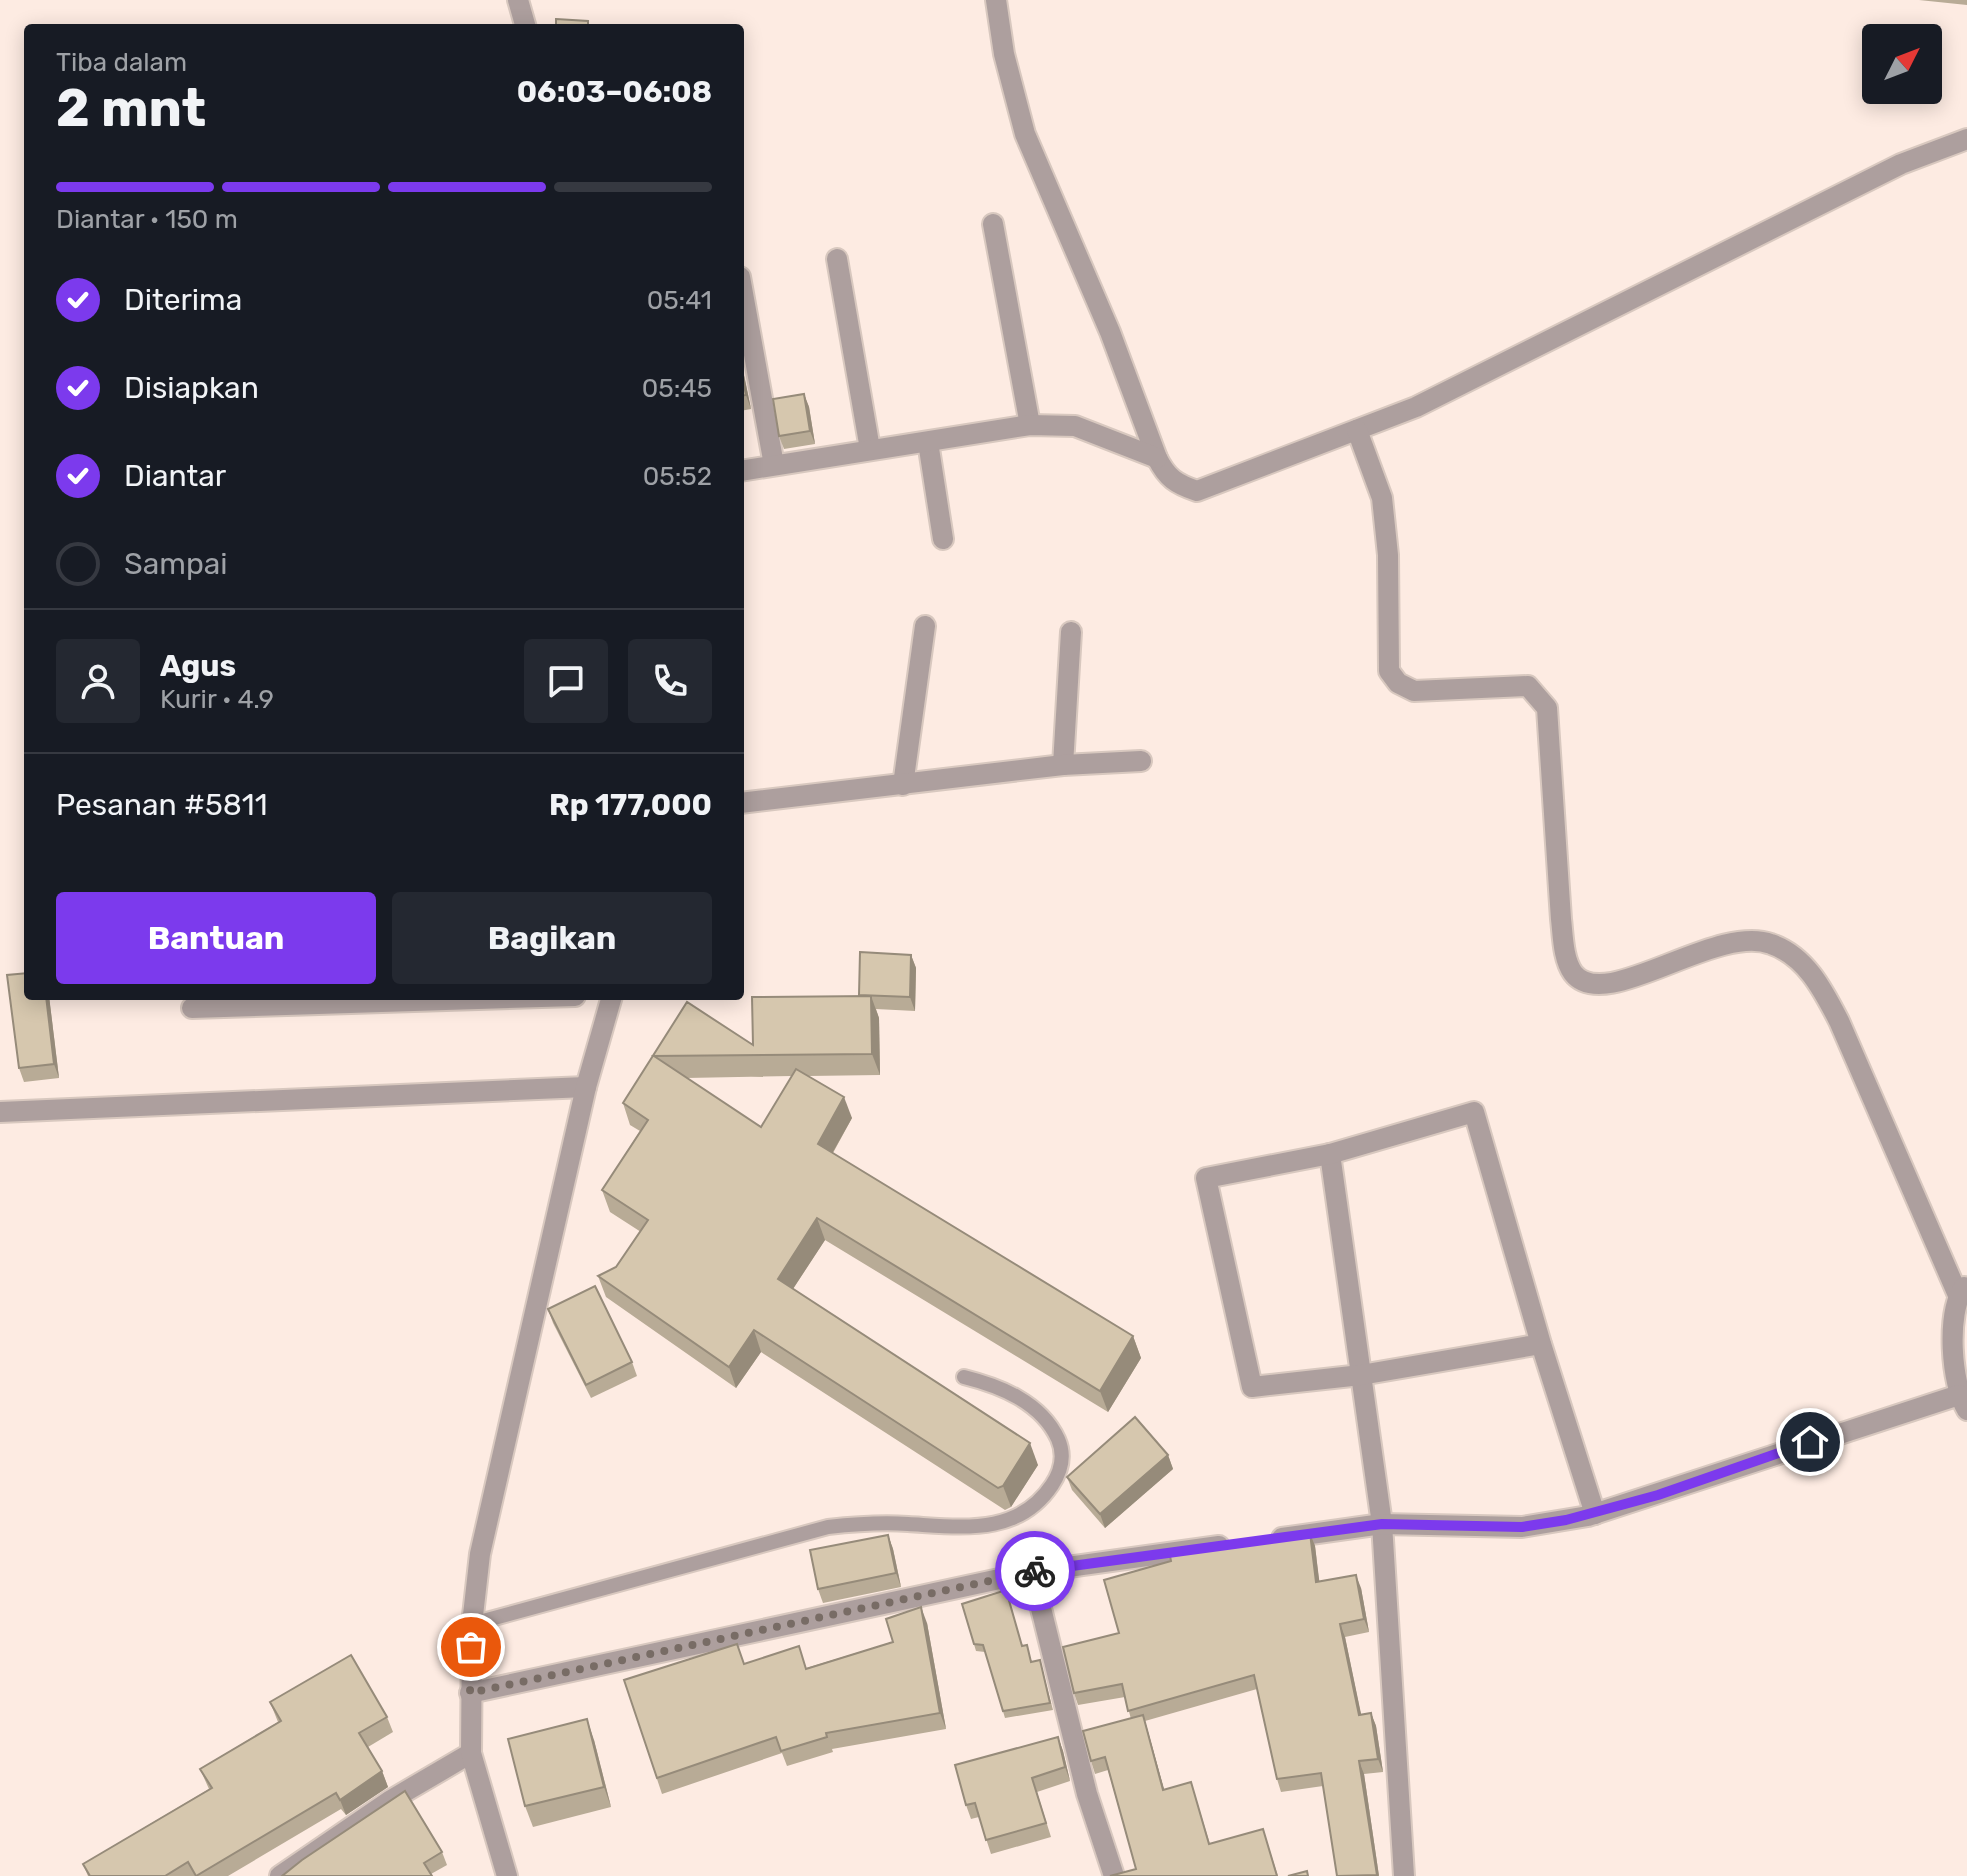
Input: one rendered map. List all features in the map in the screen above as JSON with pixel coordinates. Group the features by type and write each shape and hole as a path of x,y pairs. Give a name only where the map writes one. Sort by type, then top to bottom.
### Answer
{"street":[{"path":"518,0 525,24"},
{"path":"996,0 1004,54 1025,134 1110,332 1157,458 1166,476 1197,491 1416,407 1901,164 1967,139"},
{"path":"993,224 1030,425"},
{"path":"837,259 870,449"},
{"path":"744,299 774,465"},
{"path":"744,470 1030,425 1075,426 1157,458"},
{"path":"470,1693 1032,1572 1382,1524 1522,1527 1595,1514 1963,1402 1952,1319 1962,1289 1817,979 1796,958 1772,944 1742,939 1696,952 1615,985 1593,987 1574,974 1564,951 1547,708 1528,686 1414,691 1398,683 1389,671 1388,555 1382,498 1357,430"},
{"path":"928,442 943,539"},
{"path":"903,785 925,626"},
{"path":"1063,765 1071,632"},
{"path":"744,803 1063,765 1141,761"},
{"path":"192,1008 447,1000"},
{"path":"507,1876 471,1753 472,1624 480,1554 586,1087 611,1000"},
{"path":"0,1112 586,1087"},
{"path":"1541,1344 1361,1375 1252,1387 1206,1178 1330,1154 1474,1112 1541,1344 1595,1514"},
{"path":"1330,1154 1382,1524 1404,1876"},
{"path":"1032,1572 1087,1794 1114,1876"},
{"path":"280,1876 391,1800 471,1753"}],"lane":[{"path":"472,1624 828,1527 868,1522 969,1527 1002,1524 1019,1517 1045,1496 1058,1477 1063,1455 1057,1437 1045,1420 1008,1391 964,1377"}],"building":[{"path":"556,19 588,21 588,24 556,24"},
{"path":"804,394 810,431 779,436 773,399"},
{"path":"860,952 911,955 910,997 859,995"},
{"path":"24,973 24,1000 46,1000 54,1064 19,1068 7,975"},
{"path":"871,996 872,1054 654,1056 761,1127 796,1069 844,1097 818,1144 1133,1336 1100,1391 817,1218 778,1279 1030,1443 1003,1486 998,1488 754,1330 729,1367 598,1276 616,1267 648,1220 602,1190 648,1120 623,1103 687,1002 753,1045 752,997"},
{"path":"595,1286 632,1362 586,1385 548,1309"},
{"path":"1135,1417 1168,1455 1100,1514 1067,1477"},
{"path":"1310,1533 1316,1582 1356,1575 1364,1619 1340,1624 1359,1715 1371,1713 1378,1759 1359,1761 1377,1875 1337,1876 1321,1773 1277,1779 1254,1675 1128,1711 1122,1684 1074,1693 1063,1647 1119,1633 1104,1580 1171,1561 1170,1556 1196,1549"},
{"path":"888,1535 896,1573 818,1589 810,1550"},
{"path":"1006,1590 1022,1646 1027,1645 1031,1662 1040,1660 1050,1703 1003,1711 983,1645 974,1644 962,1604"},
{"path":"921,1607 940,1713 826,1733 827,1737 781,1751 776,1737 657,1778 624,1680 737,1644 744,1664 799,1646 806,1669 893,1642 886,1619"},
{"path":"351,1655 387,1717 359,1733 382,1771 340,1800 336,1793 196,1876 188,1862 165,1876 90,1876 83,1864 212,1788 200,1769 281,1721 270,1702"},
{"path":"1143,1715 1163,1790 1191,1782 1209,1844 1263,1829 1277,1876 1110,1876 1136,1869 1105,1757 1091,1761 1083,1731"},
{"path":"587,1719 604,1787 525,1806 508,1739"},
{"path":"1058,1737 1065,1767 1032,1778 1046,1823 986,1840 975,1803 966,1805 955,1765"},
{"path":"405,1791 442,1852 424,1863 432,1876 282,1876 302,1860"},
{"path":"1307,1871 1308,1876 1288,1876"}],"way so far":[{"path":"471,1647 470,1693 1035,1571"}],"route":[{"path":"1035,1571 1382,1524 1522,1527 1566,1520 1658,1495 1810,1442"}]}
